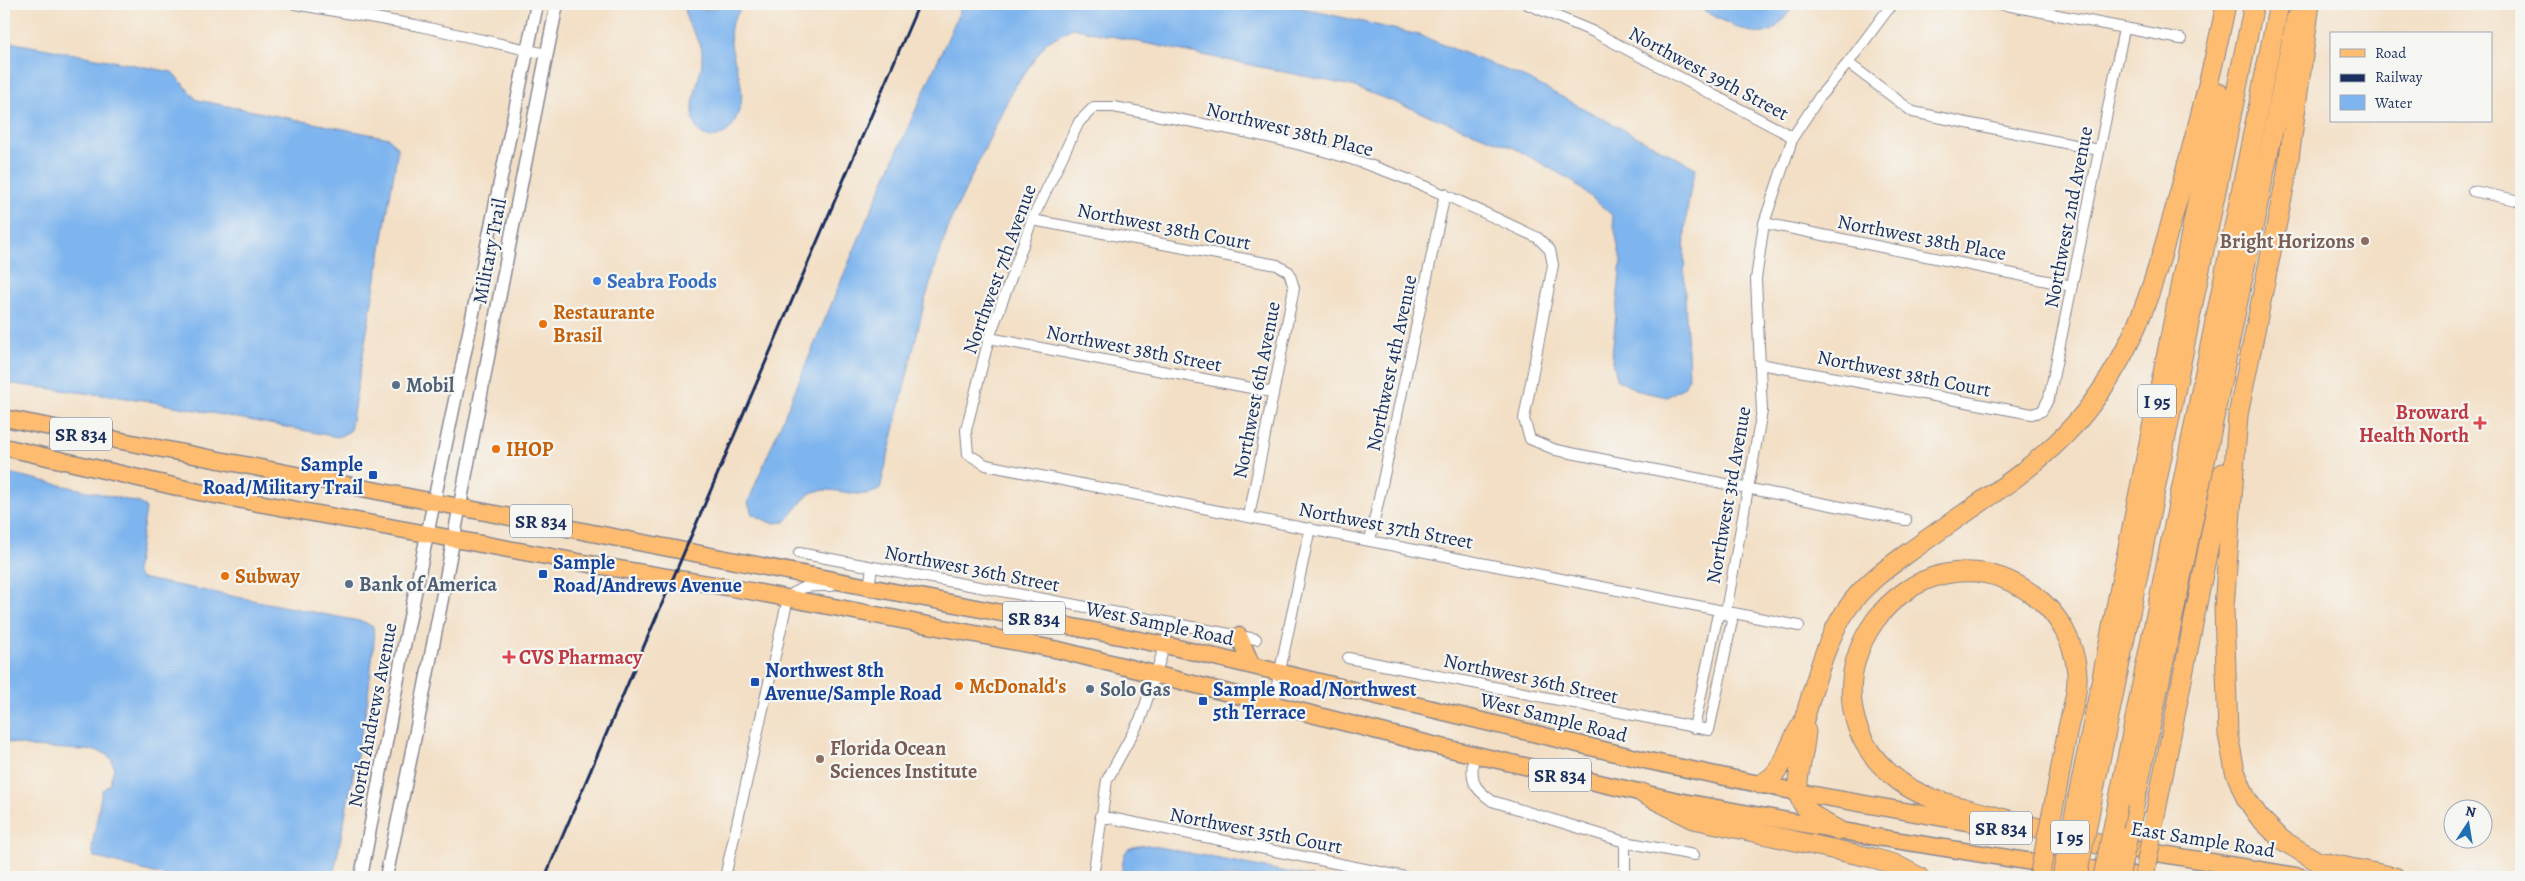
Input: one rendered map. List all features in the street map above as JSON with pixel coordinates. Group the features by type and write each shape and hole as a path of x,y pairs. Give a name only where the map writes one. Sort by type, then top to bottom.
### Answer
{"highway":[{"path":"1760,784 1771,778 1780,767 1804,722 1830,641 1856,596 1881,573 2023,472 2057,442 2090,406 2118,364 2149,299 2205,102 2226,4"},
{"name":"I 95","path":"2062,877 2085,798 2237,4"},
{"path":"2091,874 2085,798 2254,4"},
{"path":"2091,874 2120,877 2126,805 2279,4"},
{"path":"2091,874 2126,805 2299,4"},
{"path":"2144,877 2224,468 2238,415 2287,172 2310,4"},
{"path":"2238,415 2224,608 2228,735 2235,771 2252,809 2271,830 2289,845 2305,855 2328,864 2395,877"},
{"path":"2039,877 2056,794 2075,702 2077,673 2065,630 2050,609 2028,591 2014,584 1977,573 1952,573 1924,580 1896,596 1875,618 1866,632 1853,669 1852,696 1857,721 1872,755 1898,780 1931,799 2098,844"},
{"path":"1804,722 1806,732 1799,768 1798,792 1806,809 1820,821 1838,830"},
{"path":"1642,793 1694,819 1873,858 1894,864 1919,877"}],"main road":[{"name":"West Sample Road","path":"4,418 1166,645 1280,671 1580,746 1798,792 2098,844"},
{"name":"SR 834","path":"4,447 151,483 452,539 788,598 1059,650 1473,755 1642,793 1838,830 2039,863 2091,874 2144,877"},
{"path":"1238,636 1251,664"},
{"name":"East Sample Road","path":"2098,844 2302,877"}],"street":[{"path":"295,4 415,26 546,54"},
{"name":"Military Trail","path":"434,501 537,4"},
{"name":"Military Trail","path":"458,506 557,4"},
{"name":"Northwest 39th Street","path":"1527,4 1594,32 1793,137"},
{"name":"Northwest 3rd Avenue","path":"1694,728 1717,618 1726,611 1762,411 1756,280 1764,223 1793,137 1820,96 1848,63 1892,4"},
{"path":"2001,4 2182,39"},
{"name":"Northwest 2nd Avenue","path":"2042,410 2049,398 2124,28"},
{"path":"1848,63 1913,112 2099,150"},
{"name":"Northwest 38th Place","path":"1094,107 1114,107 1310,148 1371,165 1445,194 1538,238 1550,250 1553,265 1524,419 1530,439 1556,450 1749,489"},
{"name":"Northwest 7th Avenue","path":"968,454 966,430 989,338 1032,220 1079,122 1094,107"},
{"path":"2473,191 2521,201"},
{"name":"Northwest 4th Avenue","path":"1370,540 1445,194"},
{"name":"Northwest 38th Court","path":"1032,220 1277,265 1288,272"},
{"name":"Northwest 38th Place","path":"1764,223 2072,286"},
{"name":"Northwest 6th Avenue","path":"1249,516 1294,288 1288,272"},
{"name":"Northwest 38th Street","path":"989,338 1272,392"},
{"name":"Northwest 38th Court","path":"1760,364 2032,414 2042,410"},
{"name":"Northwest 37th Street","path":"968,454 986,465 1799,626"},
{"path":"1749,489 1906,520"},
{"name":"North Andrews Avenue","path":"361,877 434,501"},
{"path":"386,877 432,657 458,506"},
{"path":"1273,704 1310,528"},
{"name":"Northwest 36th Street","path":"799,552 1256,639"},
{"path":"725,877 788,598 796,590 805,586 864,587 872,567"},
{"name":"Northwest 3rd Avenue","path":"1709,730 1732,621 1726,611"},
{"path":"1093,877 1100,816 1109,775 1138,725 1166,645"},
{"name":"Northwest 36th Street","path":"1348,658 1709,730"},
{"path":"1473,755 1472,781 1478,790 1492,801 1625,842 1694,854"},
{"name":"Northwest 35th Court","path":"1100,816 1406,877"},
{"path":"1625,842 1625,877"}],"water":[{"path":"720,4 744,4 731,27 732,50 742,96 740,108 732,127 720,136 711,138 700,132 695,124 693,115 693,104 702,62 702,53 701,46 688,23 685,9 692,5 704,10 717,8"},
{"path":"963,4 1284,4 1419,35 1528,79 1696,168 1690,193 1684,245 1689,377 1684,387 1667,397 1639,391 1617,380 1612,356 1621,261 1612,215 1571,180 1514,148 1352,86 1072,28 1046,43 1012,91 949,224 925,300 880,489 864,494 829,490 811,493 785,522 771,523 752,514 748,502 868,217"},
{"path":"1692,4 1794,4 1782,22 1774,29 1764,33 1757,33 1738,28"},
{"path":"4,41 172,72 197,100 389,138 398,149 350,431 338,437 143,400 4,383"},
{"path":"4,472 140,503 146,508 136,572 140,578 364,622 373,627 374,642 367,704 333,877 169,877 94,857 92,847 102,790 109,785 114,768 111,758 100,751 32,747 4,741"},
{"path":"1148,845 1312,877 1121,877 1124,856 1128,849"}],"railway":[{"path":"545,877 919,4"}],"place":[{"name":"Bright Horizons","path":"2365,241"},
{"name":"Seabra Foods","path":"597,281"},
{"name":"Restaurante Brasil","path":"543,324"},
{"name":"Mobil","path":"396,385"},
{"name":"Broward Health North","path":"2480,423"},
{"name":"IHOP","path":"496,449"},
{"name":"Sample Road/Military Trail","path":"373,475"},
{"name":"Sample Road/Andrews Avenue","path":"543,574"},
{"name":"Subway","path":"225,576"},
{"name":"Bank of America","path":"349,584"},
{"name":"CVS Pharmacy","path":"509,657"},
{"name":"Northwest 8th Avenue/Sample Road","path":"755,682"},
{"name":"McDonald's","path":"959,686"},
{"name":"Solo Gas","path":"1090,689"},
{"name":"Sample Road/Northwest 5th Terrace","path":"1203,701"},
{"name":"Florida Ocean Sciences Institute","path":"820,759"}]}
